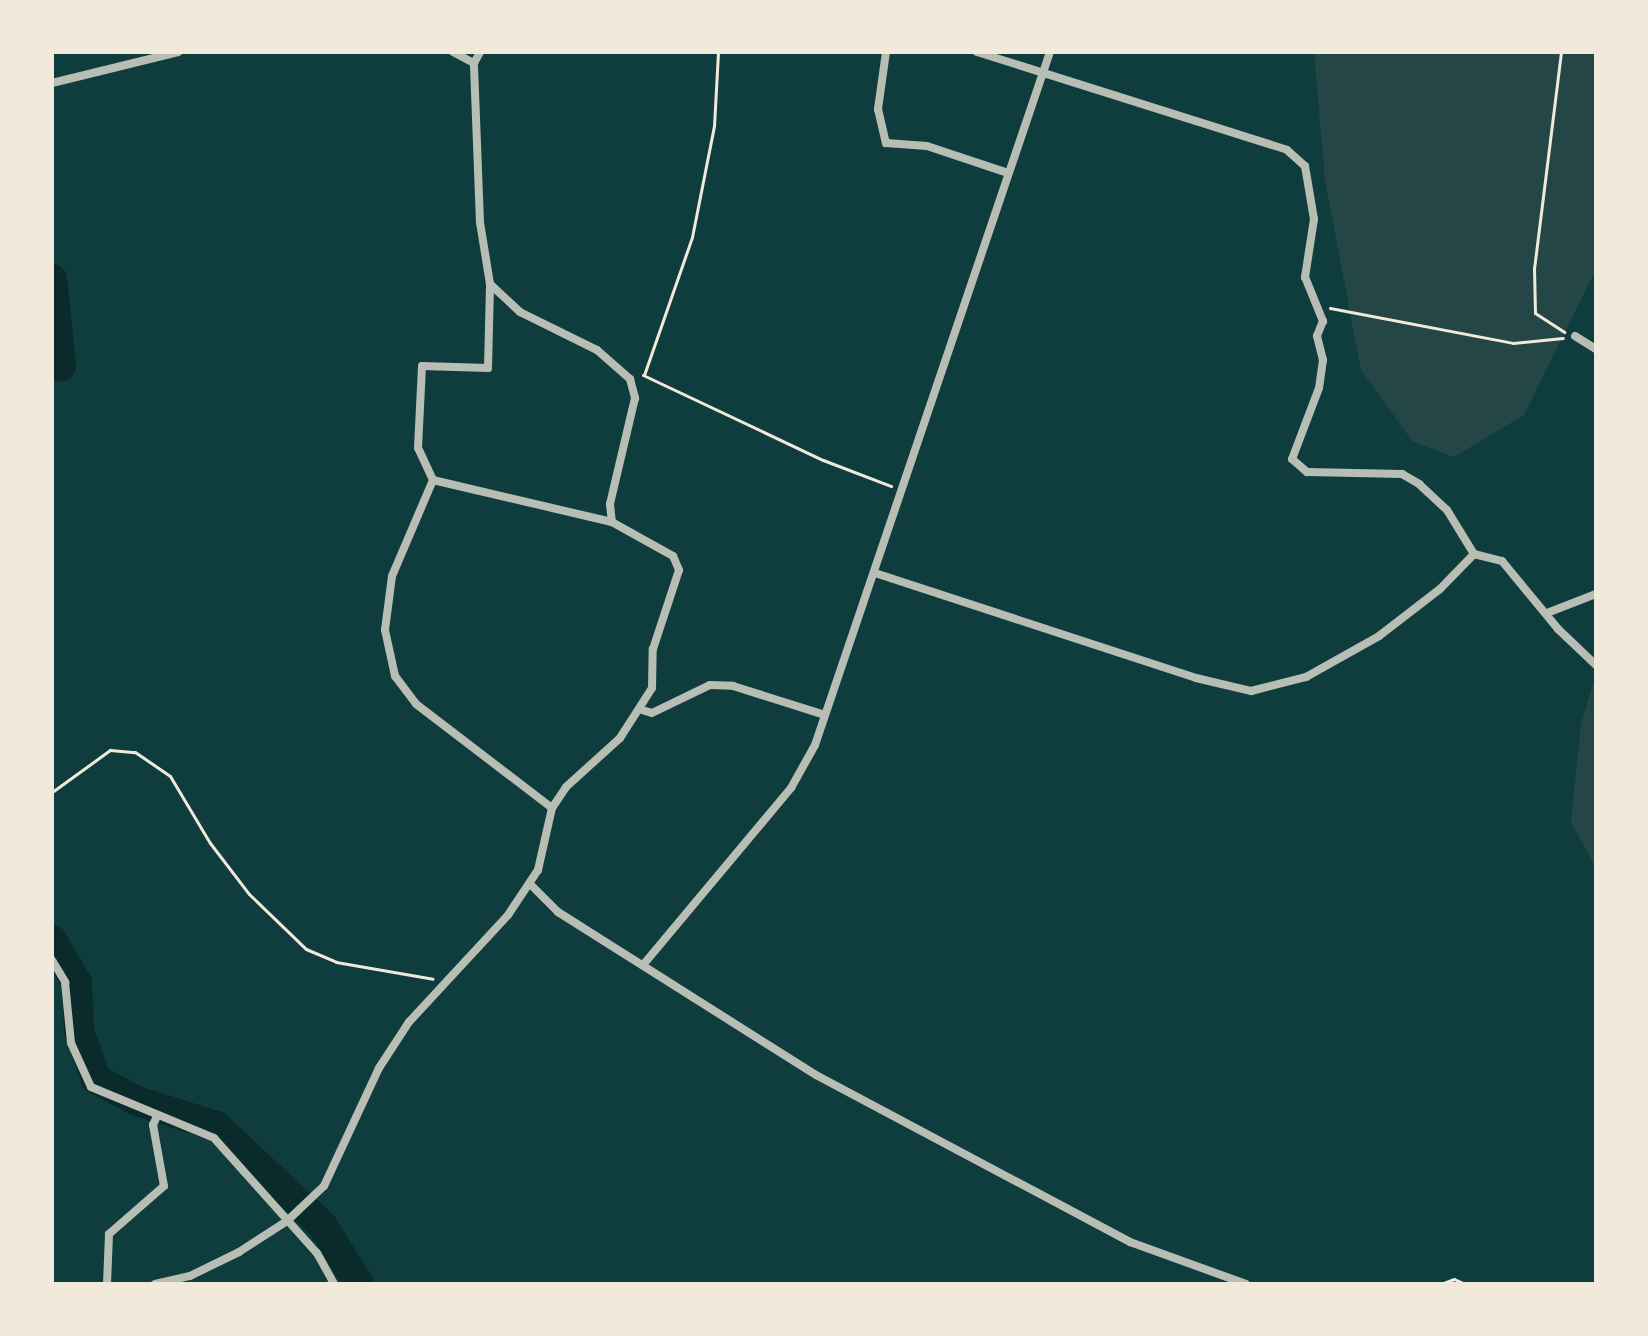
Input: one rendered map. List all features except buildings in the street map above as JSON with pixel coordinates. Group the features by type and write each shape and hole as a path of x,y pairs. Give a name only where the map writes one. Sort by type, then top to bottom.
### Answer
{"street":[{"path":"52,83 178,52"},
{"path":"453,52 474,63"},
{"path":"480,52 474,63 480,222 490,284 488,368 422,366 418,448 433,480 392,576 385,630 395,676 416,704 552,808"},
{"path":"886,52 878,109 886,143 927,146 1008,173"},
{"path":"977,52 1287,150 1305,166 1314,219 1305,277 1323,321 1317,336 1323,360 1319,388 1292,459 1307,472 1402,474 1447,510 1474,554 1502,561 1596,665"},
{"path":"643,965 791,788 825,715 1050,52"},
{"path":"490,284 520,312 597,350 630,379 635,398 610,504 612,522"},
{"path":"1575,336 1596,349"},
{"path":"155,1284 213,1267 290,1219 324,1186 379,1068 444,981 508,915 530,884 546,844 552,808 642,710 652,688 653,649 679,570 673,556 612,522 433,480"},
{"path":"875,573 1196,678 1251,691 1306,677 1379,636 1440,589 1474,554"},
{"path":"1547,613 1596,594"},
{"path":"642,710 652,713 710,685 733,686 825,715"},
{"path":"530,884 558,912 816,1075 976,1164 1130,1242 1246,1284"},
{"path":"52,960 69,997 71,1043 82,1077 91,1087 214,1138 290,1219 317,1253 334,1284"},
{"path":"107,1284 109,1234 164,1186 153,1125 157,1116"}],"path":[{"path":"644,375 692,237 714,126 718,52"},
{"path":"1561,52 1536,243 1535,313 1575,336"},
{"path":"1317,306 1513,343 1575,336"},
{"path":"630,379 644,375 823,460 902,490"},
{"path":"52,792 110,750 135,752 170,776 210,843 249,894 306,949 336,962 444,981"},
{"path":"1441,1284 1454,1279 1465,1284"}],"shaded area":[{"path":"1314,52 1596,52 1596,269 1524,415 1454,457 1413,442 1361,370 1325,180"},
{"path":"1596,673 1596,868 1571,822 1581,725"}],"waterway":[{"path":"52,279 61,366 52,367"},
{"path":"52,940 77,983 79,1031 96,1079 137,1101 216,1126 322,1225 359,1284"}]}
